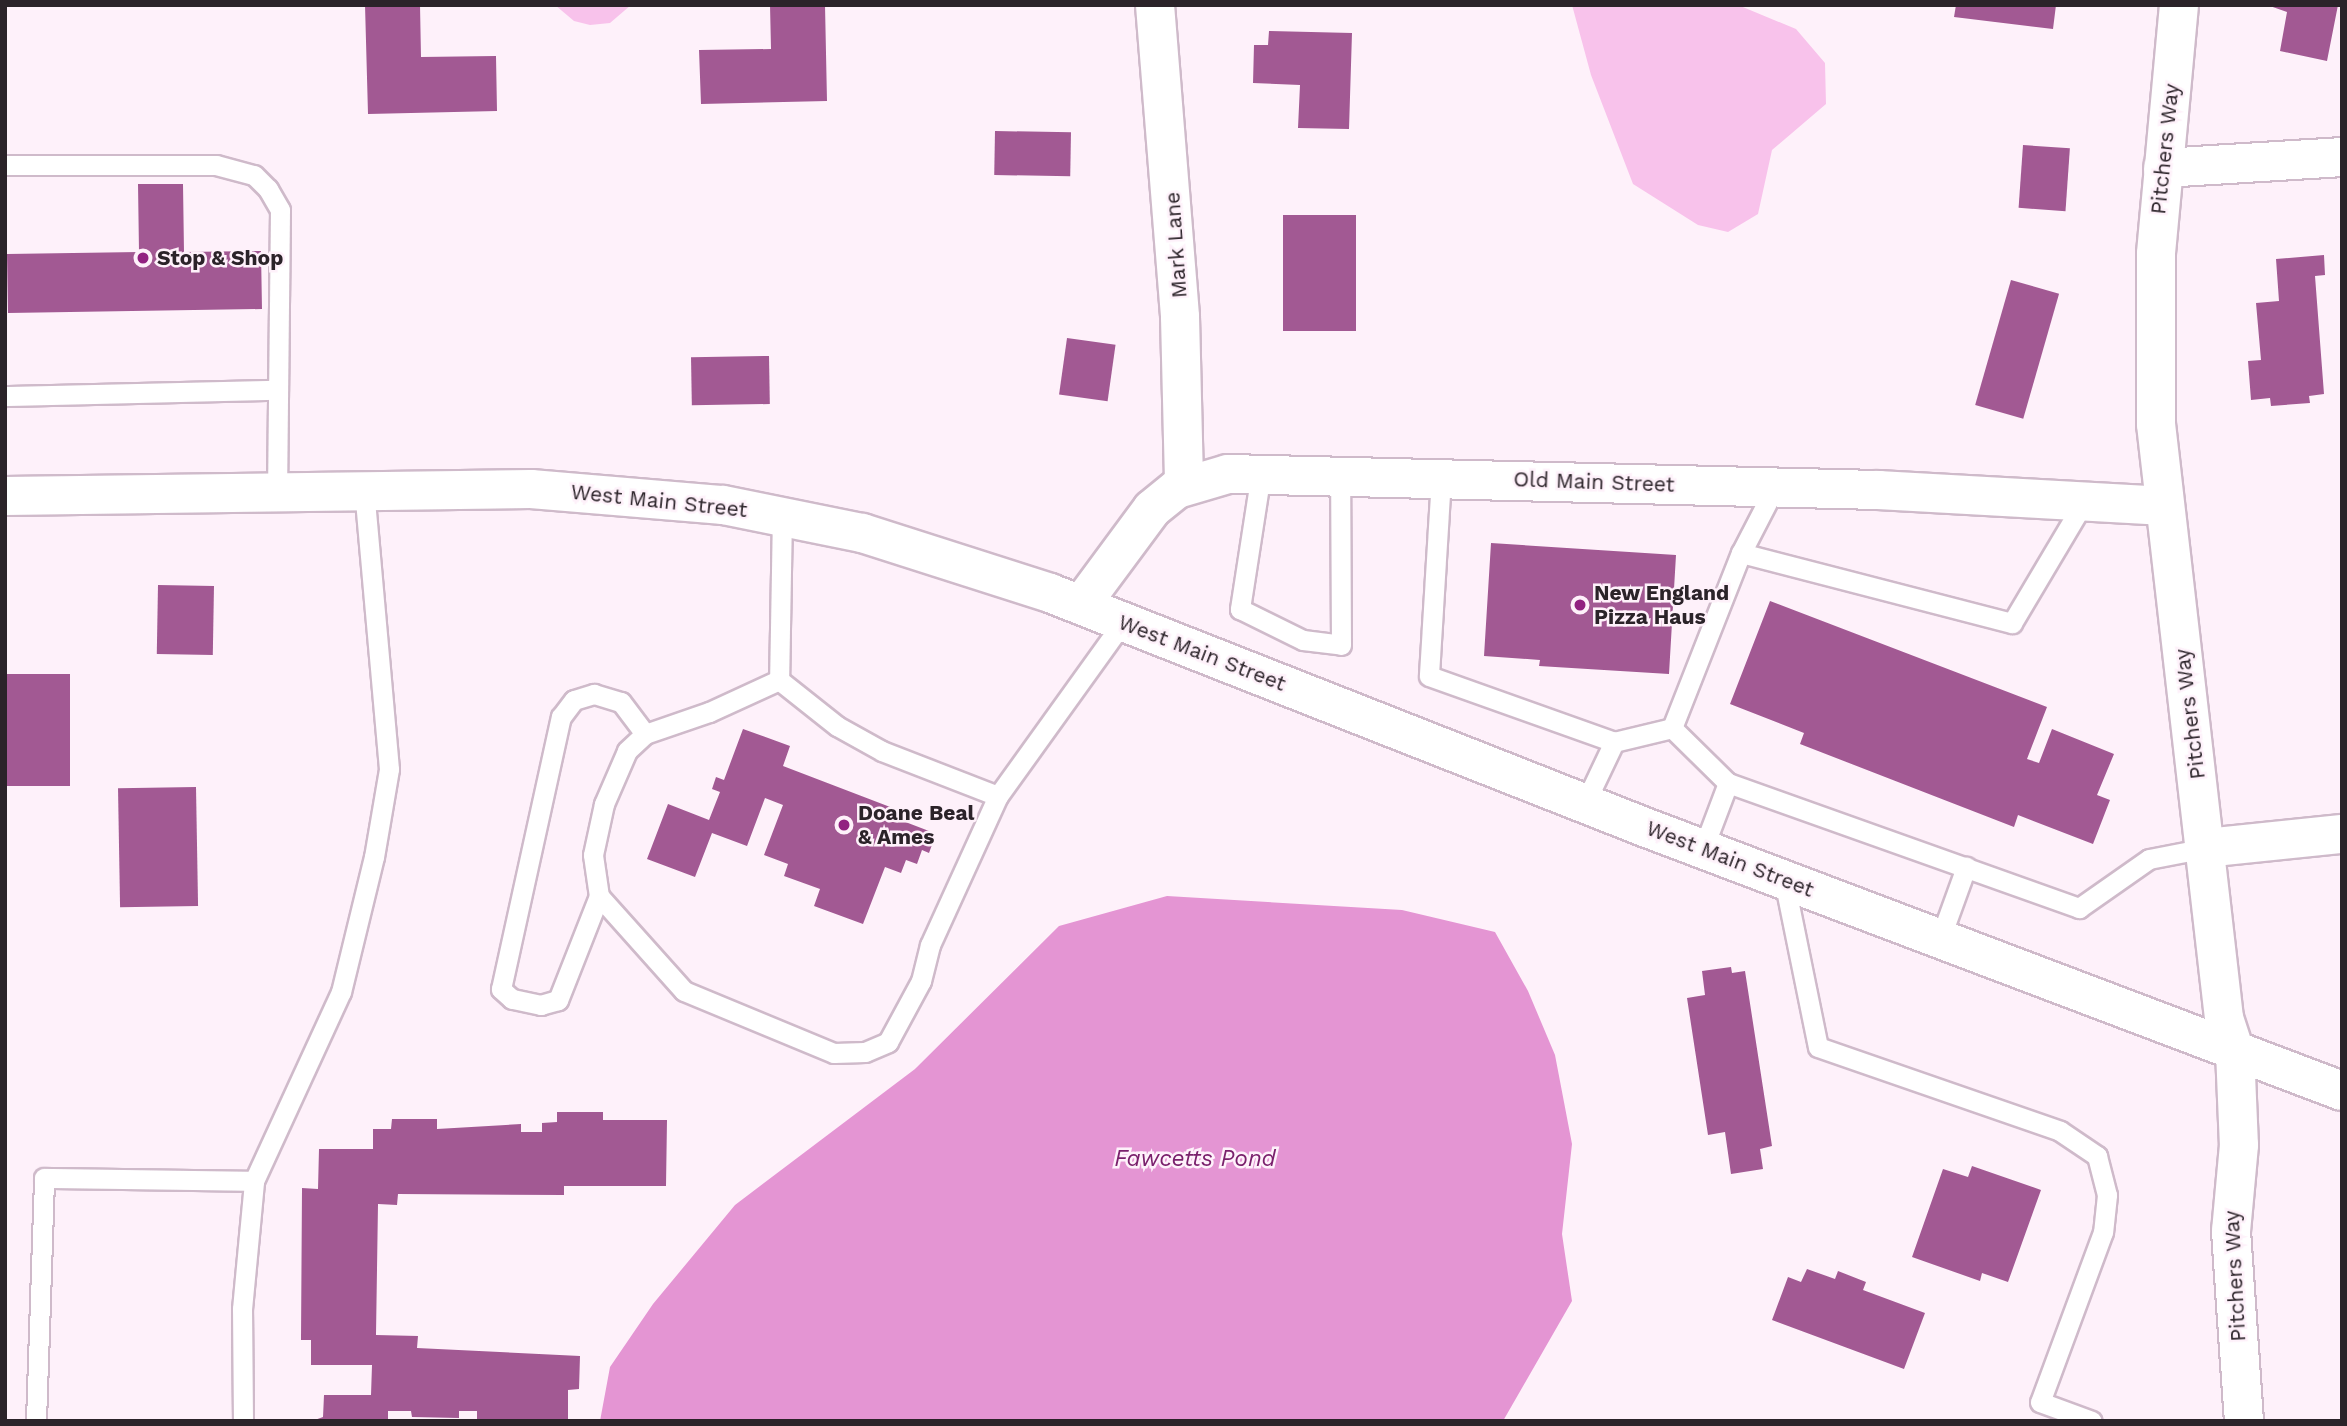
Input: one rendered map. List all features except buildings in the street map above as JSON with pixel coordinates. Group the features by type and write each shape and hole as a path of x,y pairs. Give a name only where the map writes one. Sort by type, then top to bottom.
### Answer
{"main road":[{"name":"Mark Lane","path":"1155,5 1180,317 1184,486"},
{"name":"Pitchers Way","path":"2179,5 2163,168 2154,314 2156,424 2224,1018 2235,1051 2239,1145 2231,1231 2244,1421"},
{"path":"2163,168 2342,157"},
{"name":"Old Main Street","path":"1081,605 1152,509 1184,486 1228,474 1775,487 2086,499 2165,506"},
{"name":"West Main Street","path":"5,496 531,489 662,498 782,514 862,533 1081,605 1703,849 2342,1091"},
{"path":"2206,848 2342,834"}],"lane":[{"path":"5,165 216,165 254,175 279,209 277,493"},
{"path":"5,396 278,390"},
{"path":"1261,473 1240,609 1303,640 1340,645 1340,475"},
{"path":"1441,478 1429,676 1614,742 1672,728"},
{"path":"1672,728 1741,554 1775,487"},
{"path":"243,1421 242,1309 254,1181 341,992 374,857 389,769 364,491"},
{"path":"1741,554 2012,623 2086,499"},
{"path":"779,680 782,514"},
{"path":"599,897 684,991 834,1053 865,1052 888,1042 921,981 930,945 998,796 1123,622"},
{"path":"645,734 621,702 594,694 574,700 561,717 501,989 512,999 541,1005 558,1000 599,897 593,855 604,804 627,751 645,734 779,680"},
{"path":"779,680 837,726 882,751 998,796"},
{"path":"1672,728 1728,783 2079,908 2149,859 2206,848"},
{"path":"1585,803 1614,742"},
{"path":"1703,849 1728,783"},
{"path":"1940,939 1966,867"},
{"path":"1784,880 1818,1047 2060,1131 2097,1156 2108,1195 2103,1232 2039,1402 2092,1421"},
{"path":"36,1421 44,1178 254,1181"}],"shaded area":[{"path":"555,5 631,5 610,23 590,25 574,21"},
{"path":"1572,5 1738,5 1796,29 1825,63 1826,104 1772,150 1758,214 1728,232 1698,225 1633,184 1591,75"}],"water":[{"name":"Fawcetts Pond","path":"1167,896 1402,910 1495,932 1528,991 1555,1055 1572,1144 1562,1234 1572,1301 1503,1421 600,1421 610,1367 653,1304 735,1205 915,1069 1059,926"}],"place":[{"name":"Stop & Shop","path":"143,258"},
{"name":"New England Pizza Haus","path":"1580,605"},
{"name":"Doane Beal & Ames","path":"844,825"}]}
